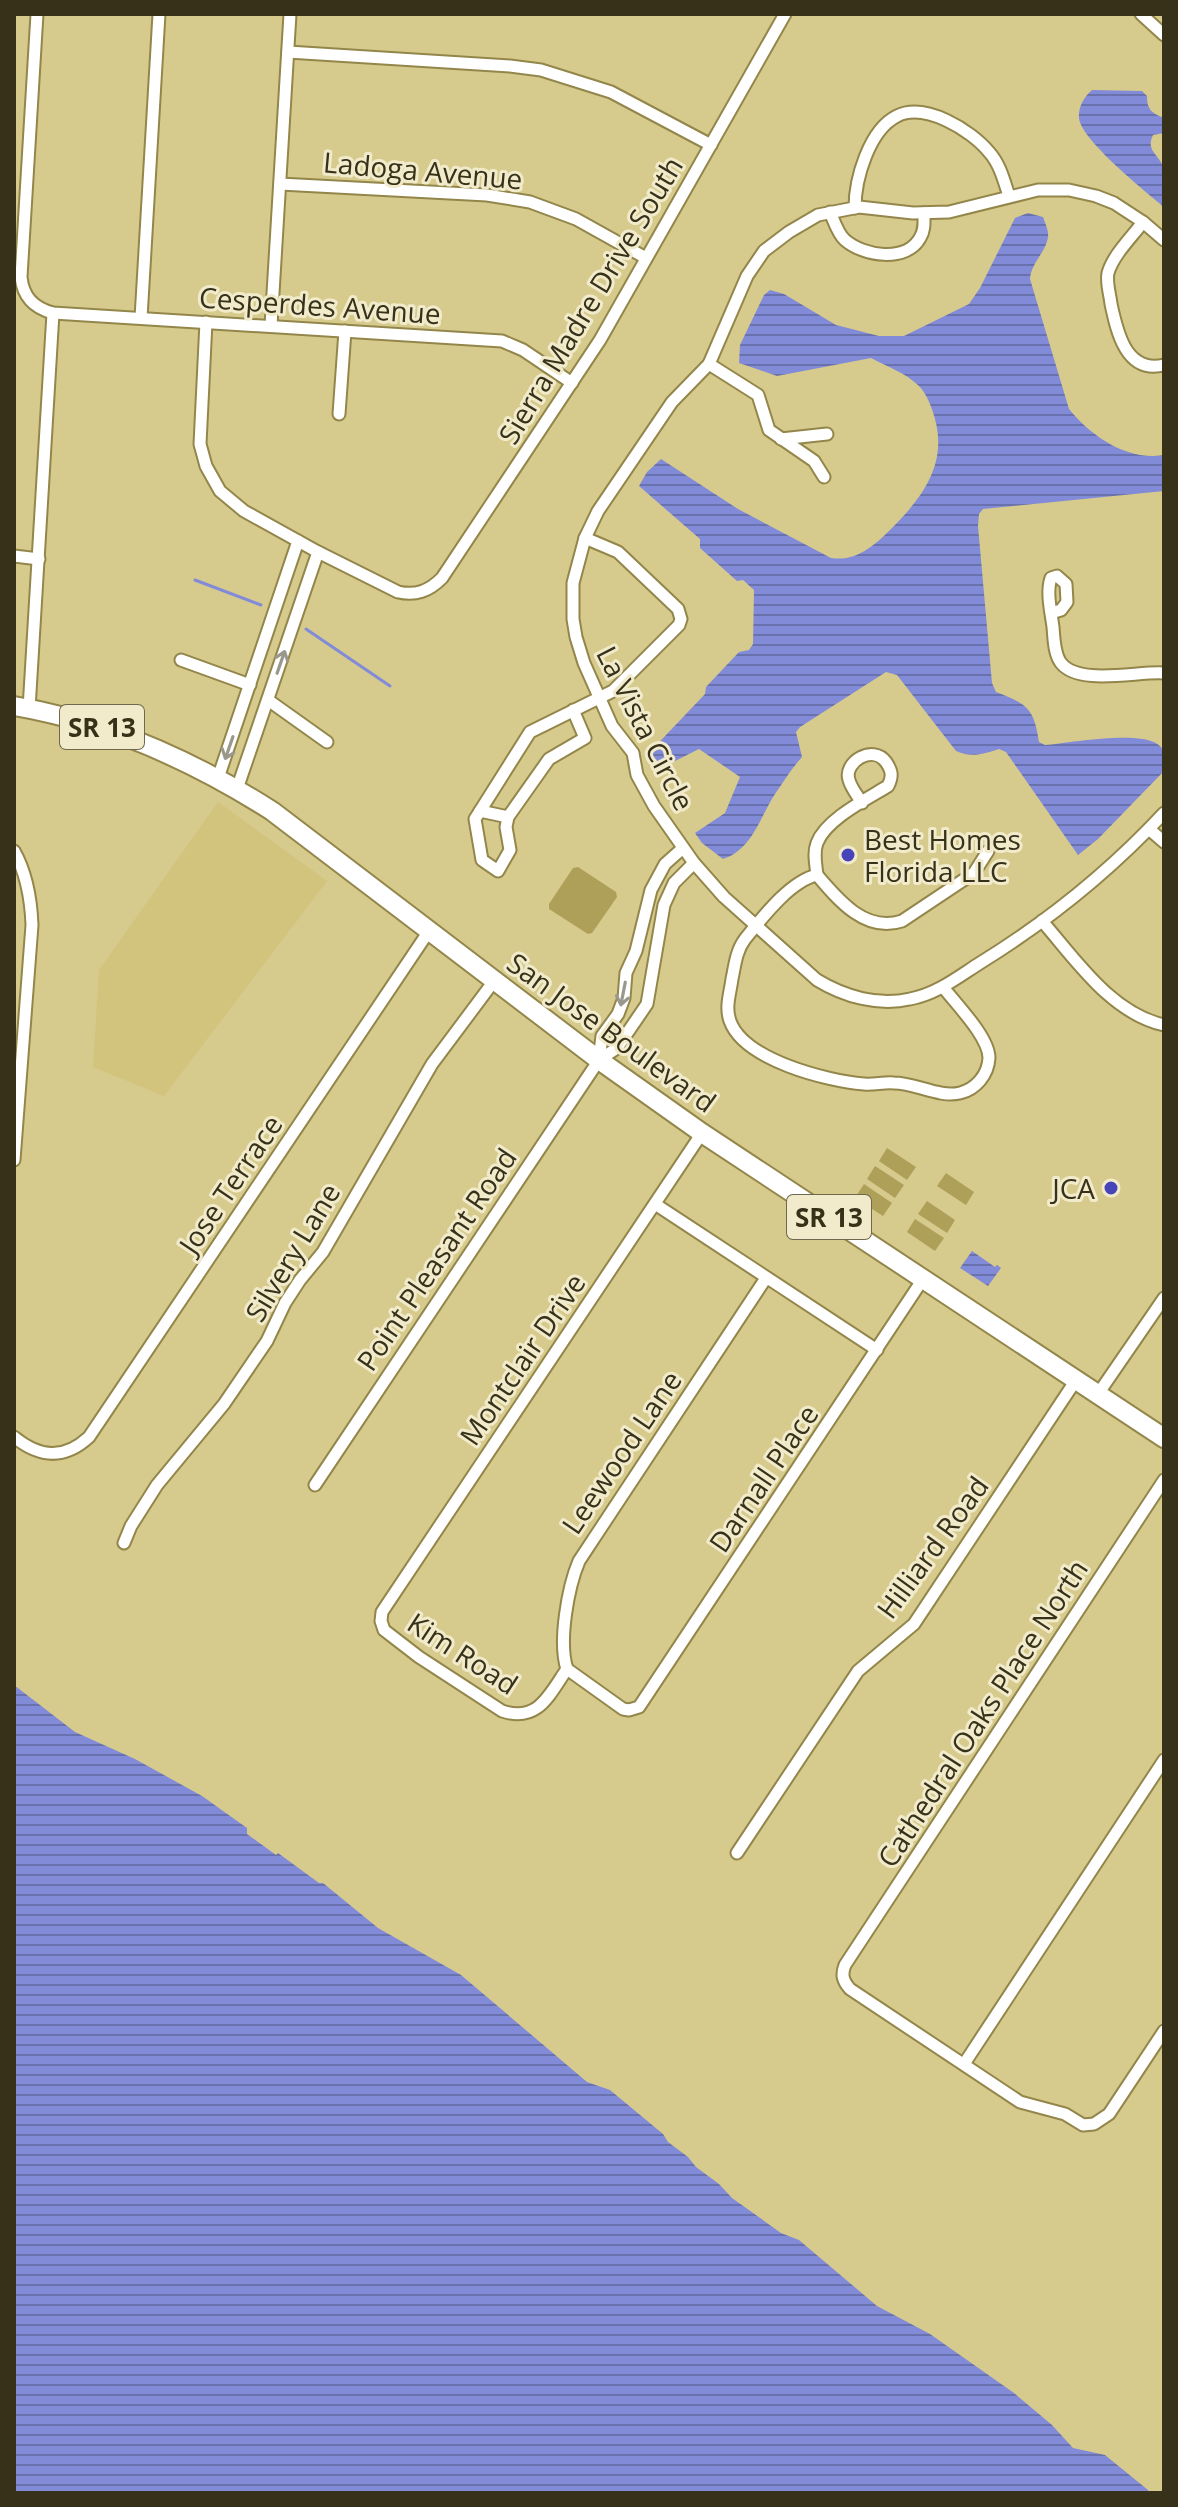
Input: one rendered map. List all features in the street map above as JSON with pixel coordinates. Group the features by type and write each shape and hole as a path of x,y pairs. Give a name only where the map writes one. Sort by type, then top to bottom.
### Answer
{"main road":[{"name":"San Jose Boulevard","path":"22,708 121,733 192,763 272,811 599,1060 702,1133 1164,1438"}],"street":[{"path":"22,708 39,559 53,313 33,304 22,287 21,277 37,14"},
{"path":"141,318 159,14"},
{"path":"271,326 290,14"},
{"path":"1141,14 1164,35"},
{"name":"Sierra Madre Drive South","path":"318,552 398,592 415,593 434,586 442,578 600,340 711,145 779,16"},
{"path":"288,52 541,70 621,96 711,145"},
{"path":"855,208 855,188 863,159 887,122 900,114 912,112 947,119 970,134 990,152 1001,171 1009,196 1038,190 1069,190 1096,196 1114,203 1164,240"},
{"name":"Ladoga Avenue","path":"280,184 506,198 560,212 646,258"},
{"name":"La Vista Circle","path":"1009,196 963,209 924,213 875,207 830,212 818,215 789,232 764,251 747,276 709,364 672,402 620,476 585,538 574,570 573,619 584,663 612,726 633,753 637,775 654,806 694,863 724,897 817,980 855,997 898,1001 927,995 943,987 1013,943 1104,873 1164,813"},
{"path":"830,212 841,237 853,246 868,253 886,254 906,251 914,246 924,229 924,213"},
{"path":"1143,222 1115,259 1108,273 1108,284 1118,335 1126,352 1146,366 1164,365"},
{"name":"Cesperdes Avenue","path":"53,313 502,341 523,350 572,383"},
{"path":"206,322 200,431 206,466 220,491 234,504 318,552 237,789"},
{"path":"339,414 345,331"},
{"path":"709,364 758,395 769,430 814,461 824,477"},
{"path":"781,439 827,434"},
{"path":"573,710 585,738 549,759 508,817 506,827 510,850 498,871 482,860 475,819 530,732 573,710 601,698 620,685 679,625 681,619 678,609 618,552 585,538"},
{"path":"218,778 298,541"},
{"path":"14,556 39,559"},
{"path":"1051,613 1058,657 1072,671 1088,676 1164,673"},
{"path":"181,660 250,685"},
{"path":"268,700 327,742"},
{"path":"862,803 847,772 852,764 867,754 875,753 891,769 892,778 888,786 831,824 818,841 815,852 817,875 869,922 891,924 902,921 974,873 988,851"},
{"path":"480,811 508,817"},
{"path":"1149,829 1164,842"},
{"name":"Point Pleasant Road","path":"599,1060 602,1036 618,1014 624,998 626,973 634,956 651,890 665,864 683,848"},
{"path":"14,851 21,864 31,903 31,936 20,1004 14,1160"},
{"name":"Point Pleasant Road","path":"315,1485 599,1060 617,1048 647,1004 662,913 674,883 694,863"},
{"path":"817,875 794,886 738,950 728,1004 731,1025 747,1043 799,1070 831,1079 864,1084 893,1082 957,1094 980,1082 989,1056 985,1042 943,987"},
{"path":"647,910 662,913"},
{"path":"1042,921 1116,1001 1139,1017 1164,1025"},
{"name":"Jose Terrace","path":"14,1437 33,1450 61,1454 74,1449 89,1437 429,931"},
{"path":"634,956 656,960"},
{"name":"Silvery Lane","path":"124,1543 157,1485 224,1404 267,1341 285,1303 330,1239 432,1064 494,981"},
{"name":"Montclair Drive","path":"382,1612 702,1133"},
{"path":"655,1204 877,1350"},
{"name":"Leewood Lane","path":"567,1669 564,1650 567,1614 579,1561 766,1278"},
{"name":"Darnall Place","path":"567,1669 623,1709 639,1707 923,1279"},
{"path":"1098,1394 1164,1298"},
{"name":"Hilliard Road","path":"737,1853 858,1671 914,1624 1076,1380"},
{"name":"Cathedral Oaks Place North","path":"964,2064 850,1989 842,1972 1164,1480"},
{"name":"Kim Road","path":"382,1612 384,1630 419,1657 502,1711 514,1715 536,1709 567,1669"},
{"path":"1164,1760 964,2064 1020,2102 1065,2114 1083,2125 1094,2124 1109,2114 1164,2031"}],"shaded area":[{"path":"218,802 327,881 164,1096 93,1067 99,970"},
{"path":"578,867 616,892 617,897 592,933 588,934 549,909 549,904 573,868"},
{"path":"887,1148 916,1167 907,1180 879,1161"},
{"path":"875,1166 904,1185 895,1198 867,1179"},
{"path":"946,1173 974,1192 966,1205 937,1186"},
{"path":"864,1184 892,1203 883,1216 855,1198"},
{"path":"927,1201 955,1220 947,1233 918,1214"},
{"path":"915,1219 944,1238 935,1251 907,1232"}],"water":[{"path":"1092,90 1142,91 1151,110 1164,118 1164,133 1153,135 1151,144 1164,170 1164,207 1115,165 1082,127 1079,110"},
{"path":"1028,213 1043,217 1047,230 1047,242 1030,279 1069,409 1088,429 1111,445 1137,454 1164,455 1164,491 983,509 979,514 978,526 992,683 996,692 1022,704 1031,714 1039,742 1045,745 1139,738 1160,746 1164,771 1098,839 1078,855 1006,752 999,749 972,755 956,751 897,675 886,672 800,727 796,732 802,757 775,794 748,841 733,855 723,859 702,843 695,833 725,813 740,777 699,749 652,769 647,755 705,694 706,687 739,652 749,650 753,644 754,590 743,580 737,581 700,548 700,539 639,486 647,472 661,459 738,509 831,558 857,555 872,546 914,503 935,464 938,435 934,415 924,393 908,377 871,358 777,376 739,363 740,345 764,295 770,290 784,294 836,325 879,336 904,336 969,304 1015,218"},
{"path":"972,1251 1001,1268 988,1286 960,1268"},
{"path":"14,1685 75,1732 135,1759 202,1796 247,1828 247,1834 323,1883 378,1928 461,1975 587,2082 610,2090 732,2198 781,2233 799,2240 877,2306 930,2334 1014,2393 1052,2425 1073,2448 1105,2455 1149,2493 14,2493"}],"waterway":[{"path":"195,580 261,605"},
{"path":"306,629 390,686"}],"place":[{"name":"Best Homes Florida LLC","path":"848,855"},
{"name":"JCA","path":"1111,1188"}]}
